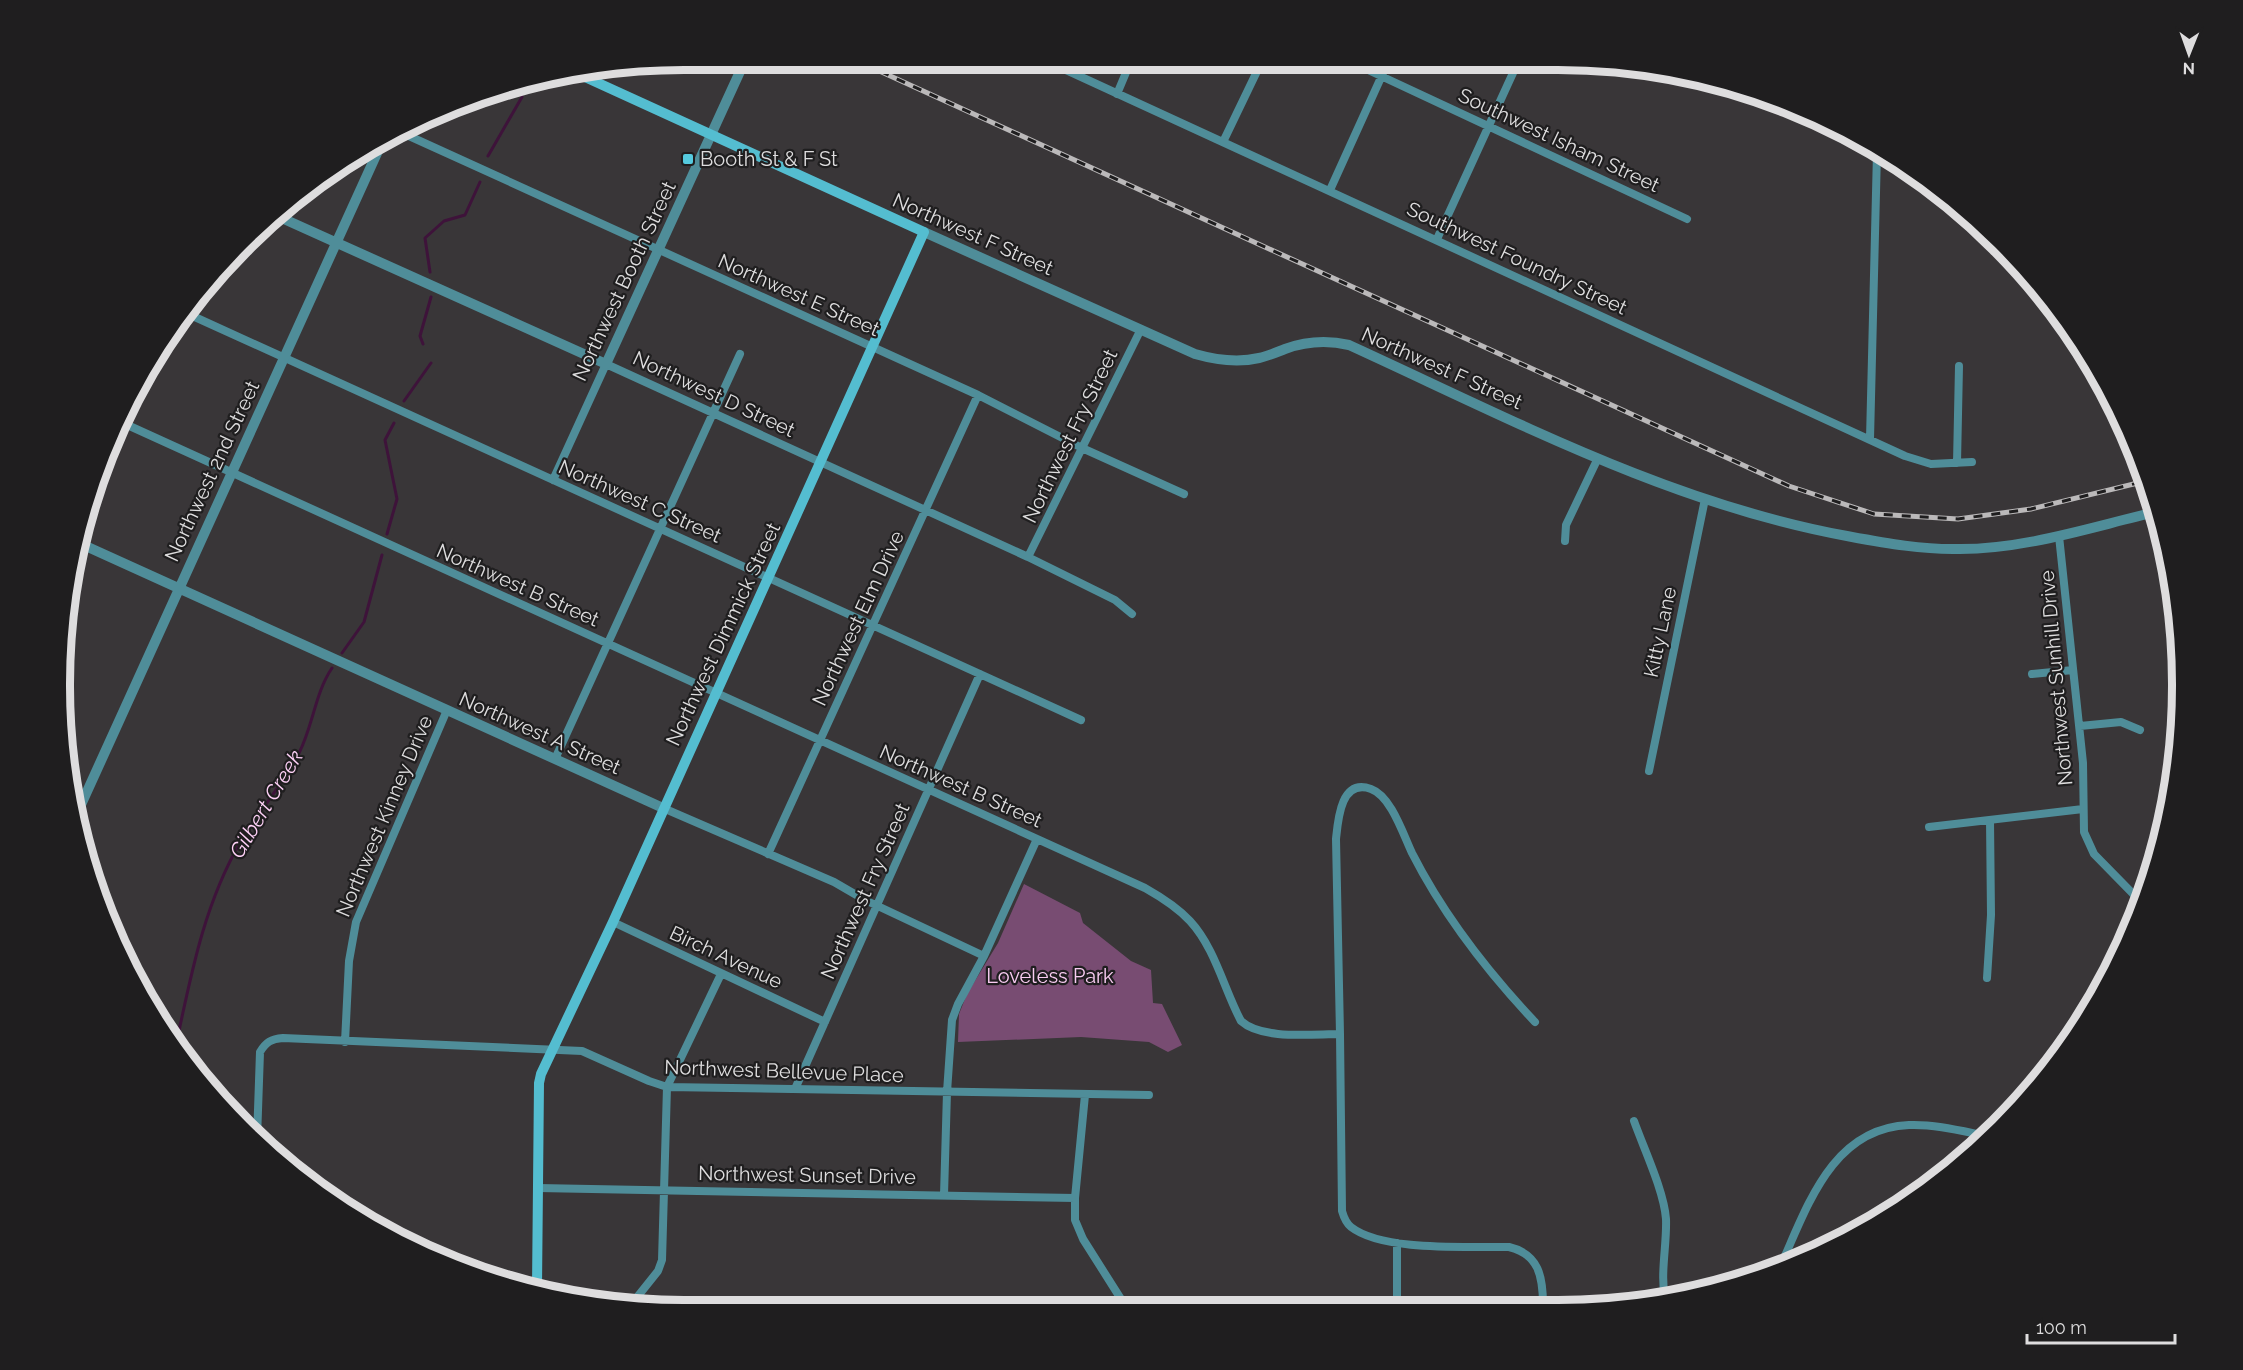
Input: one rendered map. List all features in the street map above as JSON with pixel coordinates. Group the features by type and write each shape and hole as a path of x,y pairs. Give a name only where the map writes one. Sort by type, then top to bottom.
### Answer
{"main road":[{"name":"Northwest F Street","path":"588,78 924,232"},
{"name":"Northwest Dimmick Street","path":"537,1282 539,1083 541,1074 613,922 924,232"}],"street":[{"name":"Northwest Booth Street","path":"553,480 741,70"},
{"name":"Southwest Foundry Street","path":"1066,70 1921,462 1942,465 1972,462"},
{"path":"1117,94 1127,70"},
{"path":"1223,142 1258,70"},
{"name":"Southwest Isham Street","path":"1368,70 1687,219"},
{"path":"1330,190 1384,70"},
{"path":"1437,239 1514,70"},
{"name":"Northwest E Street","path":"409,136 978,395 1082,448 1184,494"},
{"name":"Northwest 2nd Street","path":"82,803 377,154"},
{"path":"1870,439 1877,161"},
{"name":"Northwest D Street","path":"284,219 1028,557 1115,600 1132,614"},
{"name":"Northwest F Street","path":"924,232 1195,354 1223,360 1260,358 1311,342 1335,342 1349,345 1598,458 1679,491 1799,526 1911,546 1959,549 1983,548 2059,536 2148,514"},
{"name":"Northwest C Street","path":"193,316 1081,720"},
{"name":"Northwest Fry Street","path":"1028,557 1141,329"},
{"path":"555,759 740,354"},
{"path":"1957,463 1959,366"},
{"name":"Northwest Elm Drive","path":"768,854 978,395"},
{"name":"Northwest B Street","path":"128,425 714,694 1145,888 1181,912 1199,933 1241,1021 1248,1027 1279,1033 1340,1034"},
{"path":"1565,542 1566,525 1598,458"},
{"name":"Kitty Lane","path":"1649,771 1705,499"},
{"name":"Northwest Sunhill Drive","path":"2059,536 2080,726 2084,778 2084,832 2094,854 2135,896"},
{"name":"Northwest A Street","path":"86,546 663,808 834,882 876,906 984,956"},
{"path":"2032,674 2073,670"},
{"name":"Northwest Fry Street","path":"795,1089 980,675"},
{"name":"Northwest Kinney Drive","path":"345,1042 349,961 356,922 447,710"},
{"path":"2080,726 2121,722 2140,730"},
{"path":"1535,1022 1496,981 1445,911 1413,855 1385,798 1370,788 1362,787 1347,794 1343,802 1336,839 1342,1211 1345,1221 1371,1237 1397,1243 1518,1249 1527,1254 1538,1270 1543,1288 1543,1300"},
{"path":"1929,827 2083,809"},
{"path":"1987,978 1991,915 1990,820"},
{"path":"944,1195 952,1020 1037,839"},
{"name":"Birch Avenue","path":"613,922 825,1022"},
{"path":"637,1297 661,1266 668,1087 721,974"},
{"name":"Northwest Bellevue Place","path":"258,1127 259,1062 263,1048 273,1039 582,1051 649,1081 668,1087 1149,1095"},
{"path":"1085,1095 1075,1220 1078,1230 1122,1300"},
{"path":"1634,1121 1664,1207 1666,1229 1664,1290"},
{"path":"1785,1256 1818,1184 1833,1164 1855,1143 1881,1131 1909,1125 1977,1135"},
{"name":"Northwest Sunset Drive","path":"538,1188 1075,1198"},
{"path":"1397,1243 1397,1300"}],"green space":[{"name":"Loveless Park","path":"1024,884 1080,913 1083,923 1131,961 1151,970 1153,1003 1162,1004 1182,1045 1168,1052 1149,1042 1081,1037 958,1042 959,1014 967,994 998,943"}],"waterway":[{"name":"Gilbert Creek","path":"488,156 522,97 522,92"},
{"name":"Gilbert Creek","path":"430,272 425,238 444,221 465,215 480,182"},
{"name":"Gilbert Creek","path":"423,344 420,336 431,297"},
{"name":"Gilbert Creek","path":"404,401 431,363"},
{"name":"Gilbert Creek","path":"387,534 397,499 385,440 394,423"},
{"name":"Gilbert Creek","path":"342,653 364,622 382,555"},
{"name":"Gilbert Creek","path":"179,1033 200,940 217,890 241,841 299,753 322,688 332,668"}],"railway":[{"path":"877,70 1789,486 1874,514 1958,519 2031,509 2138,483"}],"place":[{"name":"Booth St & F St","path":"688,159"}]}
